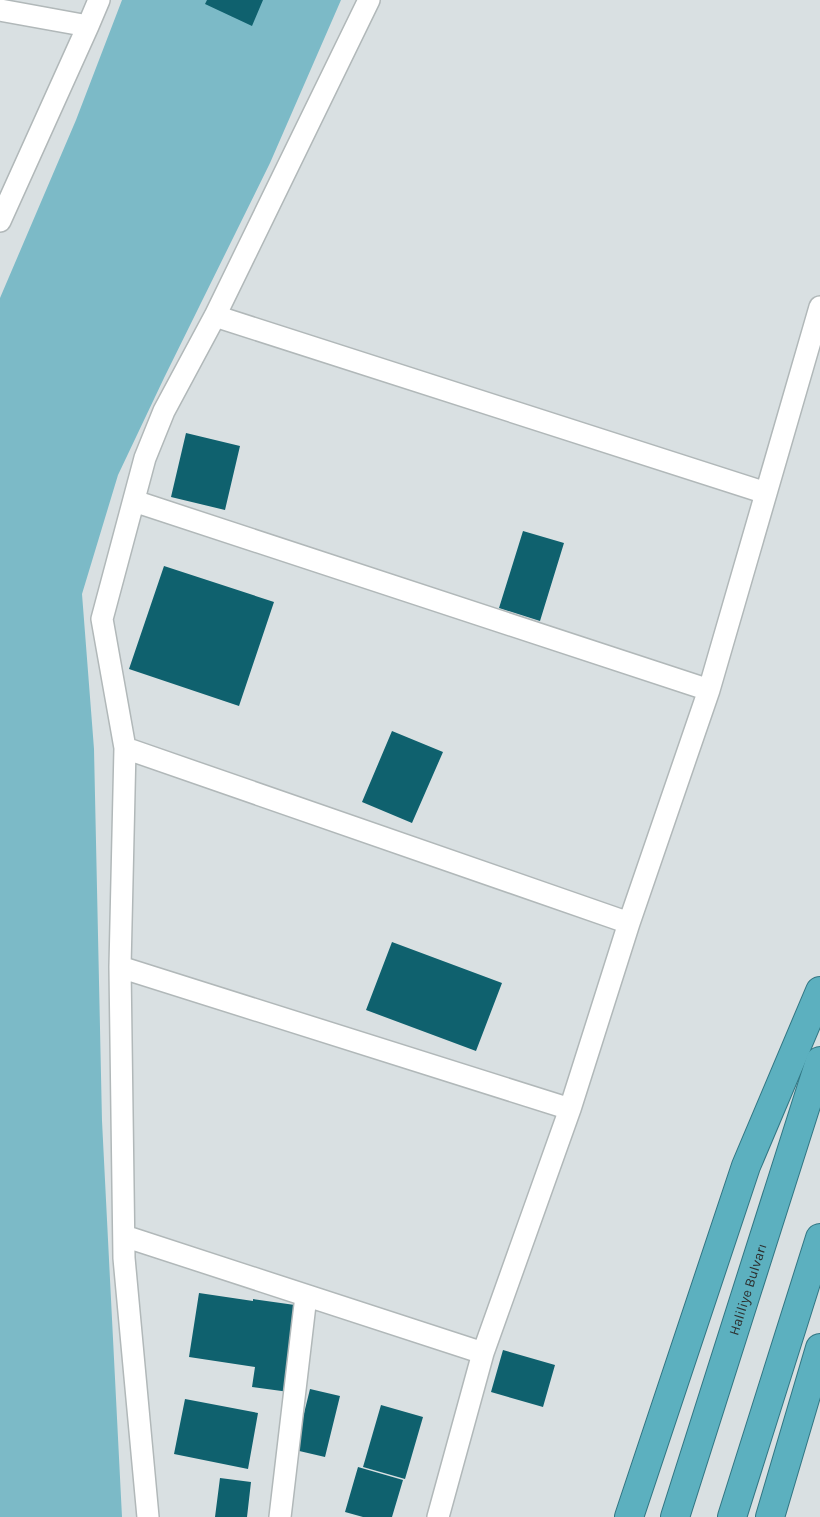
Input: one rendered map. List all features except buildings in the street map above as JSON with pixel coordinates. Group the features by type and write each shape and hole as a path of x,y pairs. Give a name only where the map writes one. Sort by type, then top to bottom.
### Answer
{"highway":[{"path":"629,1517 746,1166 820,991"},
{"name":"Haliliye Bulvarı","path":"675,1517 820,1061"},
{"path":"732,1517 820,1238"},
{"path":"770,1517 820,1348"}],"street":[{"path":"0,221 99,0"},
{"path":"148,1517 124,1258 120,967 125,748 102,619 145,458 164,411 215,316 369,0"},
{"path":"0,10 88,26"},
{"path":"438,1517 483,1353 570,1109 629,923 709,690 820,307"},
{"path":"215,316 766,493"},
{"path":"134,501 709,690"},
{"path":"125,748 629,923"},
{"path":"120,967 570,1109"},
{"path":"124,1236 483,1353"},
{"path":"280,1517 306,1296"}],"shaded area":[{"path":"122,0 341,0 270,163 118,475 82,594 94,749 102,1121 122,1517 0,1517 0,298 76,120"}]}
